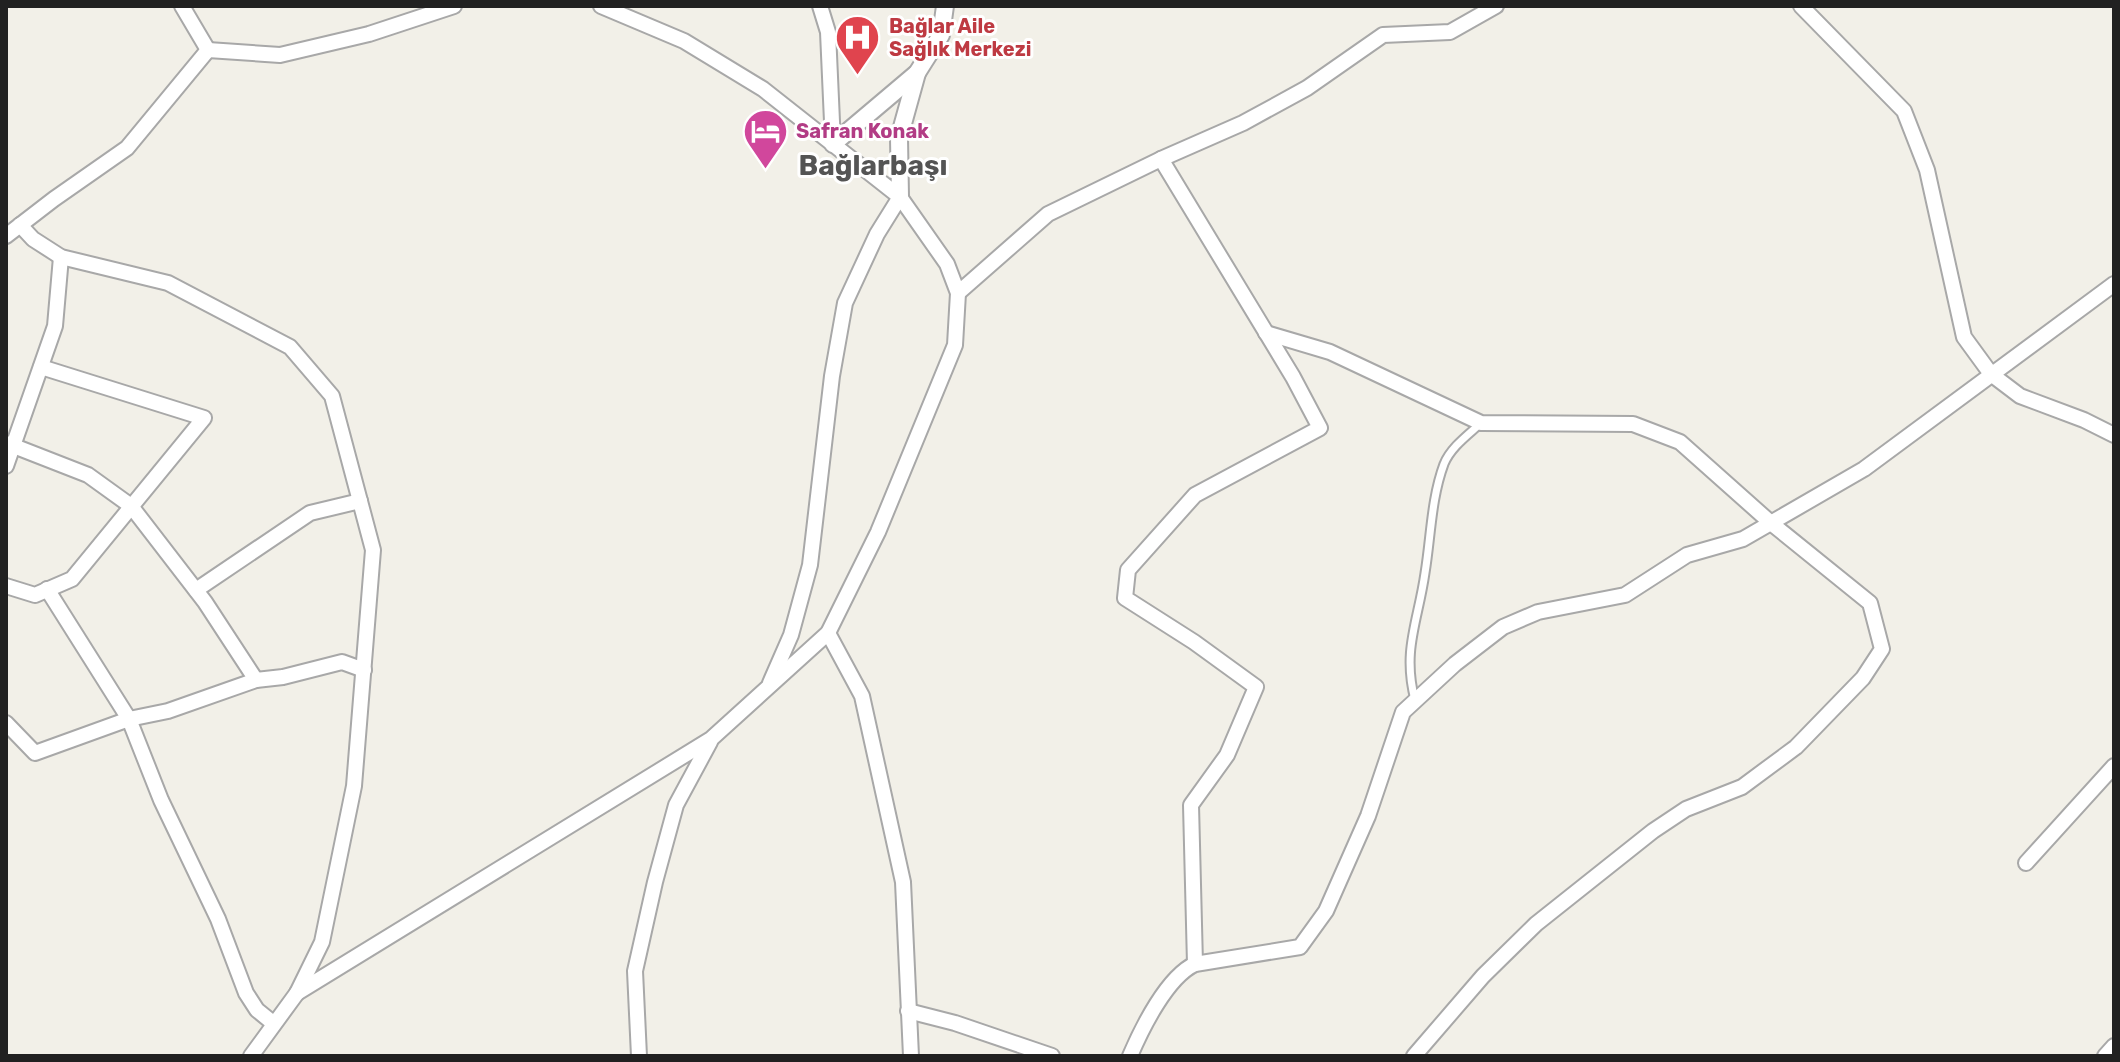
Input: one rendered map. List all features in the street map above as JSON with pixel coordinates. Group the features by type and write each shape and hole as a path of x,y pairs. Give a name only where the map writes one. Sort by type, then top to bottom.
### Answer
{"street":[{"path":"182,6 208,50"},
{"path":"208,50 280,55 369,34 454,6"},
{"path":"297,993 711,739 828,633 878,532 955,345 958,293 947,264 900,197 763,89 684,41 601,6"},
{"path":"820,6 828,32 833,144"},
{"path":"769,687 791,635 810,565 832,376 845,303 877,234 900,197 899,138 917,73 941,35 945,6"},
{"path":"958,293 1048,214 1243,123 1295,95 1383,35 1450,32 1496,6"},
{"path":"1801,6 1904,111 1927,170 1964,337 1991,374 2020,396 2114,435"},
{"path":"6,236 127,148 208,50"},
{"path":"833,144 917,73"},
{"path":"1161,159 1320,428 1195,495 1128,570 1125,598 1256,687 1227,755 1191,805 1195,964"},
{"path":"20,225 33,239 61,257 168,283 290,347 332,396 373,550 354,786 322,942 297,993 251,1056"},
{"path":"6,466 10,444 55,326 61,257"},
{"path":"1130,1056 1144,1025 1184,970 1195,964 1300,947 1326,911 1368,816 1403,712 1455,664 1503,627 1538,612 1625,595 1687,555 1743,539 1771,523 1864,469 2114,284"},
{"path":"1266,333 1330,352 1481,423 1633,424 1680,442 1771,523 1870,603 1882,649 1863,678 1796,747 1742,787 1686,809 1653,831 1536,924 1483,976 1414,1056"},
{"path":"6,586 35,595 72,579 204,418 41,367"},
{"path":"10,444 88,475 131,506 196,590 256,680"},
{"path":"196,590 310,513 360,501"},
{"path":"47,589 129,719 161,800 218,919 246,993 257,1010 273,1023"},
{"path":"828,633 862,696 903,882 911,1056"},
{"path":"6,723 35,753 129,719 168,711 256,680 342,662 364,670"},
{"path":"639,1056 635,971 655,882 676,805 711,739"},
{"path":"2026,863 2114,766"},
{"path":"908,1011 955,1023 1052,1056"},
{"path":"2105,1056 2114,1046"}],"lane":[{"path":"1415,700 1408,674 1413,623 1425,574 1431,518 1445,464 1452,451 1481,423"}],"place":[{"name":"Bağlar Aile Sağlık Merkezi","path":"858,77"},
{"name":"Safran Konak","path":"765,170"}],"district":[{"name":"Bağlarbaşı","path":"873,165"}]}
